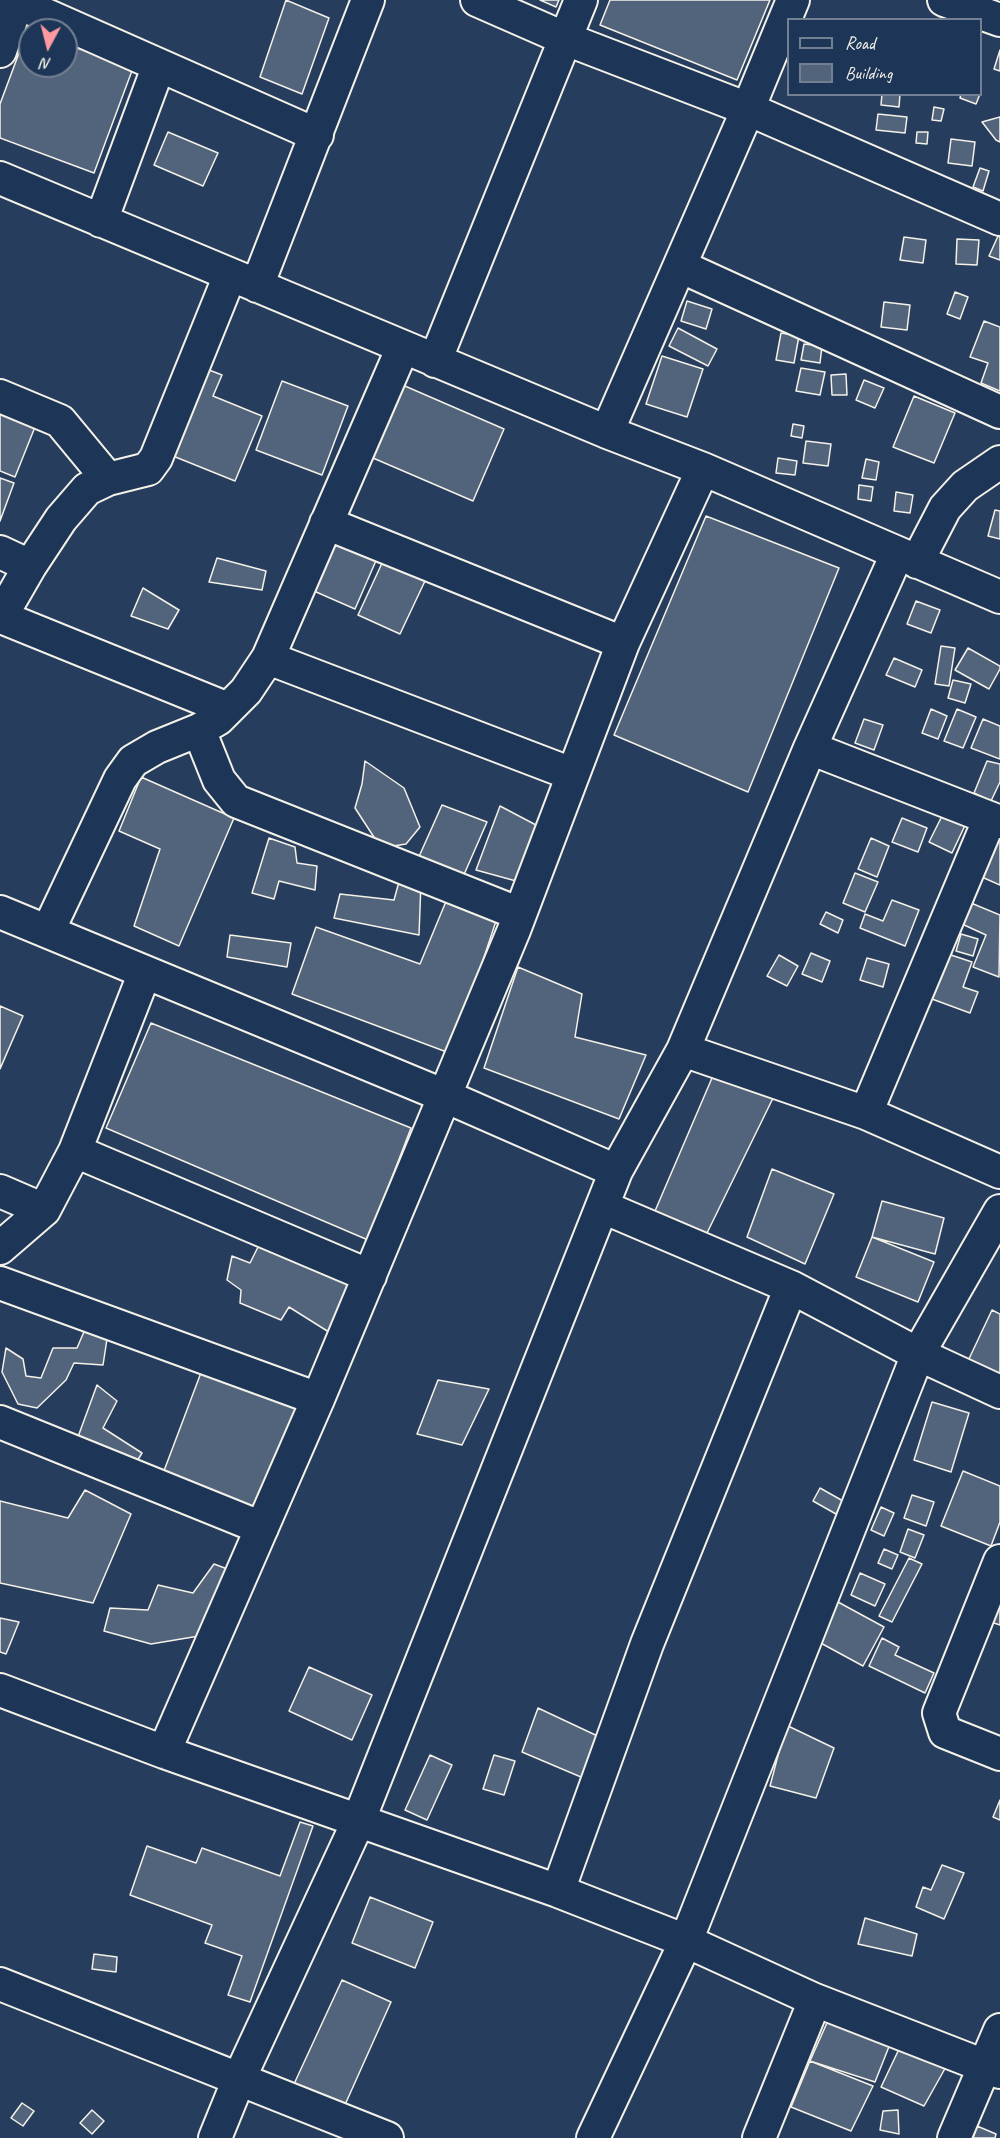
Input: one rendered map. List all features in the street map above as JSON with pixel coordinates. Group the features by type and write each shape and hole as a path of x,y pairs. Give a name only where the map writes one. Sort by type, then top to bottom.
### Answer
{"street":[{"path":"228,709 0,617 61,519 87,489 108,479 148,469 156,458 317,135 368,0"},
{"path":"477,0 566,39 748,109 1000,219"},
{"path":"435,361 581,0"},
{"path":"607,432 793,0"},
{"path":"944,0 1000,20"},
{"path":"0,51 15,1 317,135"},
{"path":"100,221 159,64"},
{"path":"0,178 435,361 703,469 1000,597"},
{"path":"680,266 1000,412"},
{"path":"48,931 120,779 133,761 157,747 199,730 218,719 246,691 268,658 403,347"},
{"path":"0,396 60,421 108,479"},
{"path":"215,2138 239,2079 358,1822 616,1171 683,1050 810,748 907,558 965,486 1000,462"},
{"path":"164,1752 318,1399 445,1096 520,914 623,644 703,469"},
{"path":"326,523 623,644"},
{"path":"0,552 30,566"},
{"path":"268,658 572,774"},
{"path":"199,730 219,780 236,801 520,914"},
{"path":"810,748 995,820 866,1113"},
{"path":"0,912 445,1096 616,1171"},
{"path":"0,1248 44,1210 75,1151 145,972"},
{"path":"683,1050 866,1113 1000,1172"},
{"path":"75,1151 370,1276"},
{"path":"0,1191 44,1210"},
{"path":"603,1207 791,1287 918,1354 1000,1392"},
{"path":"593,2138 686,1941 918,1354 1000,1211"},
{"path":"0,1283 318,1399"},
{"path":"558,1892 647,1644 791,1287"},
{"path":"0,1422 262,1528"},
{"path":"1000,1561 939,1713 945,1732 1000,1754"},
{"path":"0,1690 164,1752 558,1892 686,1941 815,2000 993,2069"},
{"path":"0,1984 387,2138"},
{"path":"759,2138 815,2000"},
{"path":"954,2138 993,2069 1000,2030"}],"building":[{"path":"286,0 329,18 302,94 260,77"},
{"path":"540,0 559,0 556,7"},
{"path":"610,0 770,0 737,80 600,25"},
{"path":"78,48 133,68 94,173 0,138 0,104 18,56 18,78 78,78"},
{"path":"1000,50 1000,71 994,69"},
{"path":"882,96 900,96 899,107 881,105"},
{"path":"960,96 979,96 976,104 960,98"},
{"path":"934,107 944,109 941,121 932,120"},
{"path":"878,114 907,117 905,133 876,130"},
{"path":"1000,117 1000,142 982,122"},
{"path":"168,132 218,153 203,186 154,165"},
{"path":"917,132 928,132 927,144 916,143"},
{"path":"951,139 975,142 972,166 948,163"},
{"path":"980,168 989,171 983,191 973,187"},
{"path":"998,236 1000,237 1000,260 989,256"},
{"path":"904,237 926,240 923,263 900,260"},
{"path":"957,239 979,240 977,265 956,264"},
{"path":"955,292 968,297 960,319 947,314"},
{"path":"687,301 712,309 706,329 681,321"},
{"path":"884,302 910,305 907,330 881,327"},
{"path":"984,321 1000,327 1000,391 981,383 988,363 970,357"},
{"path":"678,328 717,349 708,366 669,346"},
{"path":"781,333 799,336 794,363 776,360"},
{"path":"804,344 822,346 820,363 801,360"},
{"path":"662,356 703,369 687,417 646,404"},
{"path":"204,368 222,375 213,396 262,416 235,481 168,454"},
{"path":"801,368 825,372 820,395 796,391"},
{"path":"846,374 847,395 832,395 831,375"},
{"path":"864,380 884,388 875,408 856,400"},
{"path":"282,381 348,406 322,475 256,450"},
{"path":"398,383 504,429 473,501 366,455"},
{"path":"914,396 955,413 934,463 893,447"},
{"path":"0,414 35,427 15,477 0,471"},
{"path":"793,424 804,426 802,438 791,436"},
{"path":"806,441 831,444 828,466 803,463"},
{"path":"778,458 797,461 795,475 776,473"},
{"path":"866,459 879,462 876,480 862,478"},
{"path":"0,478 14,483 0,521"},
{"path":"859,485 873,487 871,501 858,499"},
{"path":"896,492 913,495 910,513 894,511"},
{"path":"995,510 1000,511 1000,539 988,536"},
{"path":"706,516 839,568 748,792 614,735"},
{"path":"330,536 378,556 355,609 307,588"},
{"path":"217,558 266,571 262,590 209,582"},
{"path":"383,561 425,581 400,634 358,615"},
{"path":"143,588 179,610 168,629 131,616"},
{"path":"916,601 940,610 931,633 907,624"},
{"path":"941,646 955,648 949,686 935,684"},
{"path":"968,648 1000,666 989,689 955,670"},
{"path":"894,658 922,670 915,687 886,675"},
{"path":"953,680 971,684 965,703 948,698"},
{"path":"931,709 947,716 938,739 922,733"},
{"path":"957,709 976,717 963,748 944,741"},
{"path":"864,719 883,725 874,750 855,743"},
{"path":"983,719 1000,726 1000,759 971,748"},
{"path":"365,761 404,788 420,827 406,844 381,848 355,808 362,784"},
{"path":"987,761 1000,764 1000,782 991,801 974,793"},
{"path":"141,777 234,818 179,946 134,926 160,849 119,831"},
{"path":"442,805 487,822 459,886 413,870"},
{"path":"500,806 536,825 516,881 476,870"},
{"path":"946,808 968,819 952,853 929,842"},
{"path":"902,818 927,828 918,852 892,842"},
{"path":"1000,829 1000,885 975,874"},
{"path":"269,838 295,847 297,863 317,866 315,890 279,881 274,899 252,893"},
{"path":"871,838 889,846 877,877 858,869"},
{"path":"855,873 878,882 865,912 843,903"},
{"path":"400,878 421,882 419,935 334,918 340,894 394,900"},
{"path":"447,899 496,921 452,1054 292,994 316,927 420,964"},
{"path":"892,900 919,910 905,946 860,928 865,914 883,921"},
{"path":"971,903 1000,915 999,977 973,967 986,935 962,924"},
{"path":"826,912 843,920 838,933 820,924"},
{"path":"961,934 978,939 973,956 956,951"},
{"path":"230,935 291,943 287,967 227,957"},
{"path":"811,953 830,961 822,982 802,974"},
{"path":"948,954 972,962 963,987 978,992 970,1013 932,999"},
{"path":"779,955 798,966 787,986 767,976"},
{"path":"867,958 889,964 883,987 860,980"},
{"path":"518,967 582,994 575,1037 646,1055 619,1119 484,1068"},
{"path":"0,1006 23,1016 0,1069"},
{"path":"151,1023 411,1128 368,1240 106,1128"},
{"path":"715,1071 777,1090 706,1235 655,1211"},
{"path":"772,1169 834,1194 805,1264 747,1237"},
{"path":"882,1201 944,1218 935,1254 872,1237"},
{"path":"872,1237 934,1262 918,1302 856,1277"},
{"path":"262,1239 354,1283 332,1334 289,1307 281,1320 240,1303 241,1290 227,1280 232,1256 250,1263"},
{"path":"992,1310 1000,1314 1000,1378 967,1363"},
{"path":"86,1327 107,1339 103,1365 74,1363 66,1380 37,1408 18,1404 2,1372 6,1348 23,1359 26,1376 41,1378 53,1348 77,1348"},
{"path":"202,1370 298,1406 256,1511 159,1484"},
{"path":"438,1380 489,1389 462,1445 417,1434"},
{"path":"97,1385 117,1401 103,1428 142,1453 131,1471 75,1445"},
{"path":"932,1402 969,1413 951,1472 914,1460"},
{"path":"963,1471 1000,1486 1000,1522 991,1546 941,1526"},
{"path":"820,1488 843,1501 836,1514 813,1501"},
{"path":"85,1490 131,1514 93,1603 0,1583 0,1501 68,1518"},
{"path":"912,1495 934,1502 926,1526 904,1518"},
{"path":"881,1507 894,1513 884,1536 871,1530"},
{"path":"908,1529 924,1535 915,1558 900,1552"},
{"path":"884,1549 898,1555 892,1569 878,1563"},
{"path":"909,1558 922,1564 892,1622 879,1616"},
{"path":"214,1564 230,1570 199,1636 151,1644 104,1631 110,1608 148,1610 158,1585 193,1593"},
{"path":"860,1573 885,1584 875,1606 851,1595"},
{"path":"1000,1596 1000,1625 991,1622"},
{"path":"838,1602 884,1627 863,1666 817,1641"},
{"path":"0,1618 19,1622 6,1654 0,1652"},
{"path":"882,1638 899,1647 895,1655 934,1673 925,1693 869,1666"},
{"path":"309,1667 372,1695 352,1740 289,1711"},
{"path":"538,1708 606,1740 588,1780 522,1752"},
{"path":"786,1725 834,1748 816,1798 770,1786"},
{"path":"430,1755 452,1765 427,1820 405,1810"},
{"path":"494,1755 515,1761 504,1795 483,1789"},
{"path":"1000,1800 1000,1820 993,1817"},
{"path":"300,1822 313,1826 250,2002 228,1995 242,1956 205,1943 212,1925 130,1895 147,1846 196,1863 202,1848 280,1876"},
{"path":"942,1865 964,1873 944,1919 916,1907 923,1887 931,1890"},
{"path":"370,1897 433,1922 415,1968 352,1943"},
{"path":"865,1918 917,1934 912,1956 858,1944"},
{"path":"94,1954 117,1957 116,1972 92,1969"},
{"path":"342,1980 391,2002 344,2107 294,2084"},
{"path":"830,2016 892,2039 875,2082 810,2061"},
{"path":"900,2047 947,2065 924,2106 881,2087"},
{"path":"810,2061 873,2086 851,2131 791,2107"},
{"path":"22,2103 34,2111 23,2126 11,2118"},
{"path":"92,2110 104,2121 92,2134 80,2123"},
{"path":"898,2110 899,2134 880,2130 883,2111"},
{"path":"977,2126 996,2134 995,2138 973,2138"}]}
